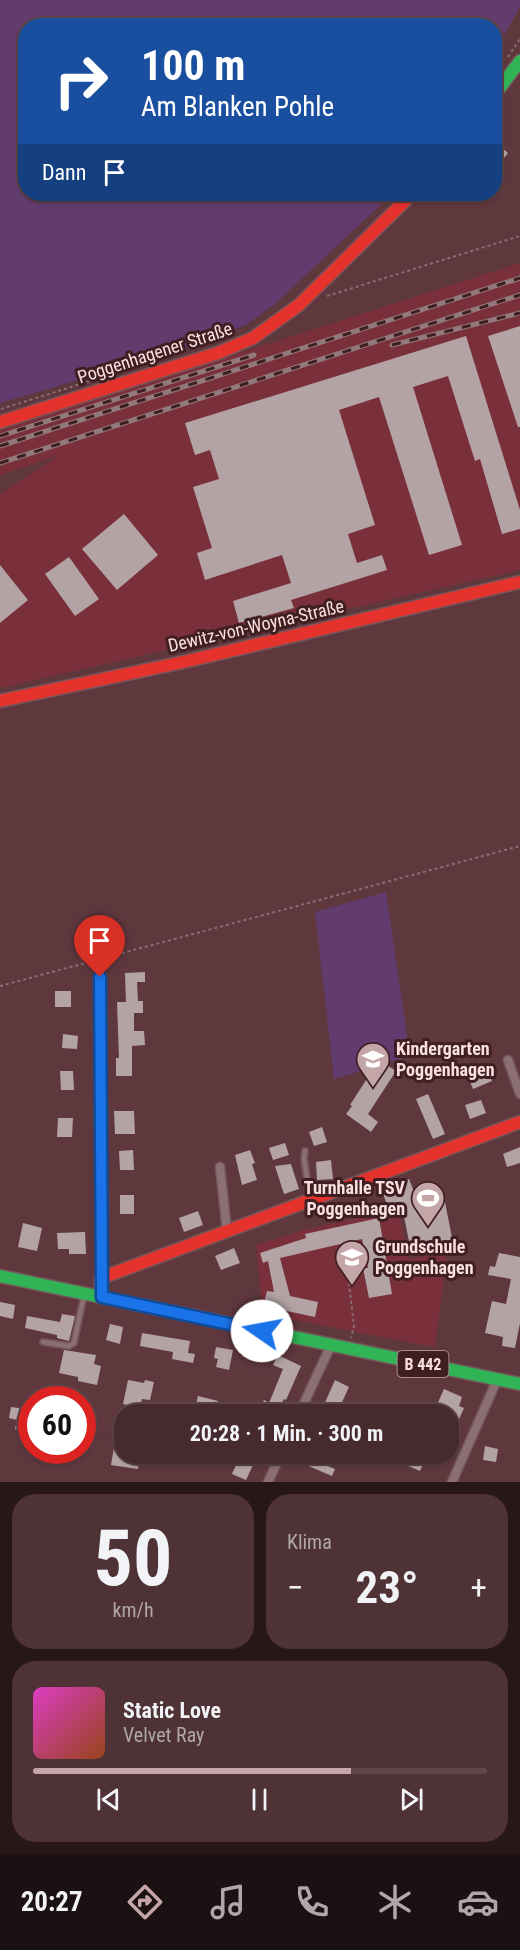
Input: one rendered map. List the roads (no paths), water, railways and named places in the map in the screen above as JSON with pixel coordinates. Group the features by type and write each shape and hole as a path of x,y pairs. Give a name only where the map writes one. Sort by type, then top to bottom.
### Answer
{"street":[{"path":"502,85 520,61"},
{"name":"Poggenhagener Straße","path":"0,422 218,353 253,338 278,322 326,281 404,201"},
{"name":"Dewitz-von-Woyna-Straße","path":"0,701 178,663 520,582"},
{"path":"100,977 102,1297"},
{"path":"508,1060 520,1094"},
{"path":"101,1278 520,1122"},
{"path":"219,1167 227,1231"},
{"name":"B 442","path":"0,1276 520,1384"},
{"path":"304,1404 331,1345"},
{"path":"452,1482 497,1380"},
{"path":"268,1482 276,1464"}],"lane":[{"path":"305,1151 310,1200"},
{"path":"43,1342 69,1346 74,1343 85,1294"}],"railway":[{"path":"0,446 520,278"},
{"path":"0,463 520,295"},
{"path":"392,345 520,313"},
{"path":"0,436 254,355"}],"place":[{"name":"Kindergarten Poggenhagen","path":"373,1088"},
{"name":"Turnhalle TSV Poggenhagen","path":"428,1227"},
{"name":"Grundschule Poggenhagen","path":"352,1286"}]}
